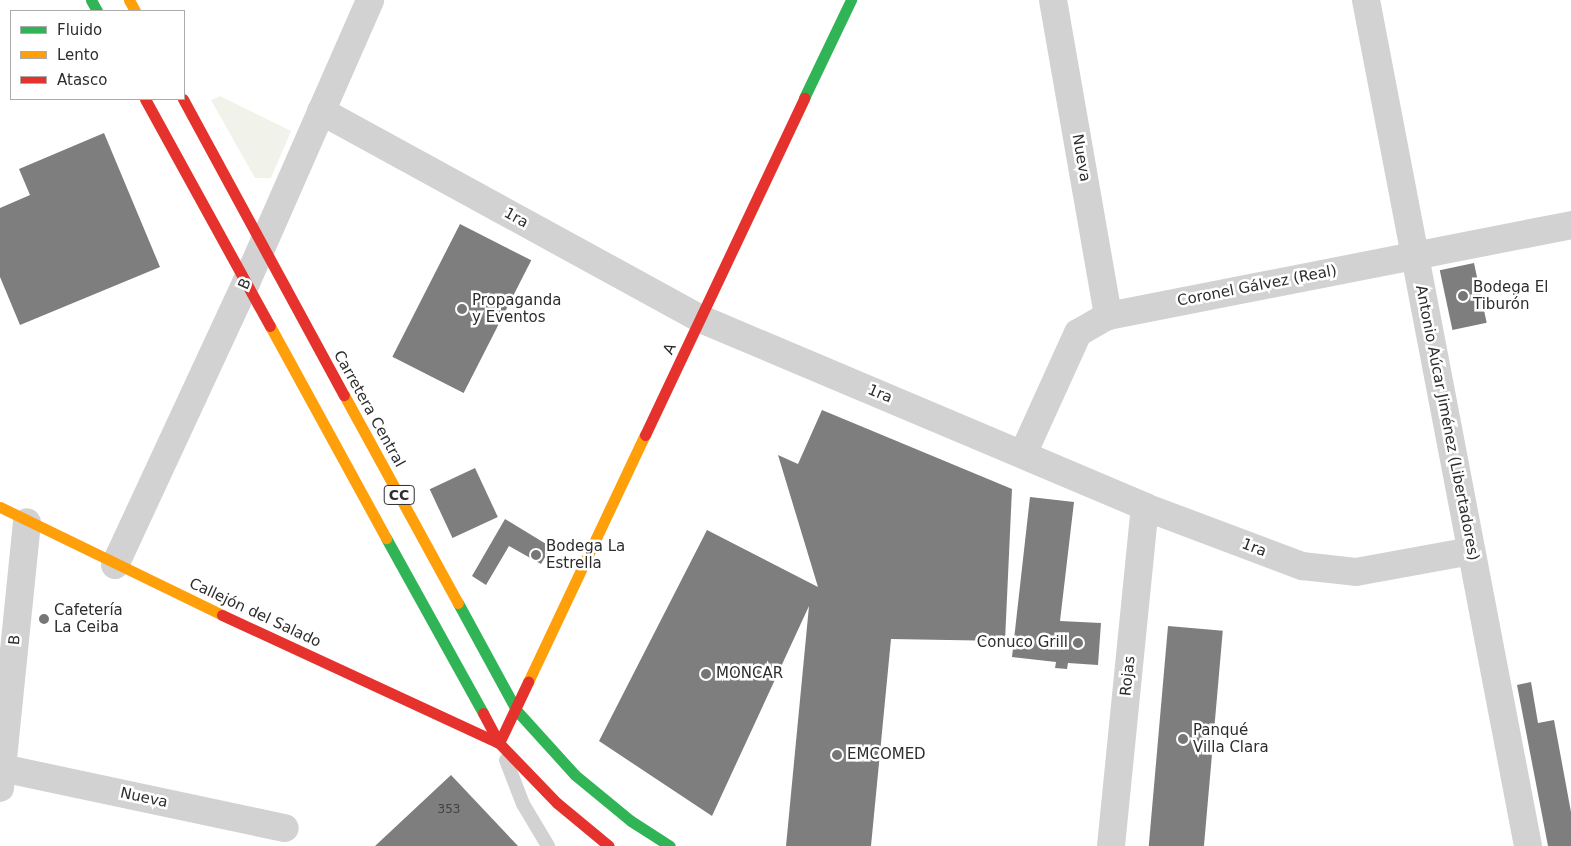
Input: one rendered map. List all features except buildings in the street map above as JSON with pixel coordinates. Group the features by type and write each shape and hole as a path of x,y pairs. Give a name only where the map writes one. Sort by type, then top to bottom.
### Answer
{"main road":[{"name":"A","path":"499,743 516,711 851,0"},
{"name":"CC","path":"146,100 499,743 557,803 609,846"},
{"name":"Carretera Central","path":"184,100 516,711 575,775 631,821 670,846"},
{"name":"Callejón del Salado","path":"0,507 115,565 499,743"}],"street":[{"name":"B","path":"115,565 246,283 370,0"},
{"name":"Nueva","path":"1053,0 1108,316"},
{"name":"Antonio Aúcar Jiménez (Libertadores)","path":"1366,0 1528,846"},
{"name":"1ra","path":"321,111 701,319 1145,507 1302,566 1356,572 1471,550"},
{"name":"Coronel Gálvez (Real)","path":"1022,454 1078,333 1108,316 1571,225"},
{"name":"Rojas","path":"1111,846 1145,507"},
{"name":"B","path":"1,778 27,522"},
{"name":"Nueva","path":"1,778 285,828"}],"lane":[{"path":"499,743 523,804 548,846"}],"shaded area":[{"path":"220,96 291,131 271,178 255,178 211,100"}],"traffic: fast":[{"path":"91,0 96,10"},
{"path":"804,98 851,0"},
{"path":"386,538 483,713"},
{"path":"458,603 517,711 575,775 631,821 670,846"}],"traffic: slow":[{"path":"129,0 134,10"},
{"path":"270,326 386,538"},
{"path":"344,395 458,603"},
{"path":"528,682 645,435"},
{"path":"0,507 222,615"}],"traffic: jam":[{"path":"645,435 804,98"},
{"path":"146,100 270,326"},
{"path":"184,100 344,395"},
{"path":"222,615 499,743 528,682"},
{"path":"483,713 499,743 557,803 609,846"}],"place":[{"name":"Bodega El Tiburón","path":"1463,296"},
{"name":"Propaganda y Eventos","path":"462,309"},
{"name":"Bodega La Estrella","path":"536,555"},
{"name":"Cafetería La Ceiba","path":"44,619"},
{"name":"Conuco Grill","path":"1078,643"},
{"name":"MONCAR","path":"706,674"},
{"name":"Panqué Villa Clara","path":"1183,739"},
{"name":"EMCOMED","path":"837,755"}]}
